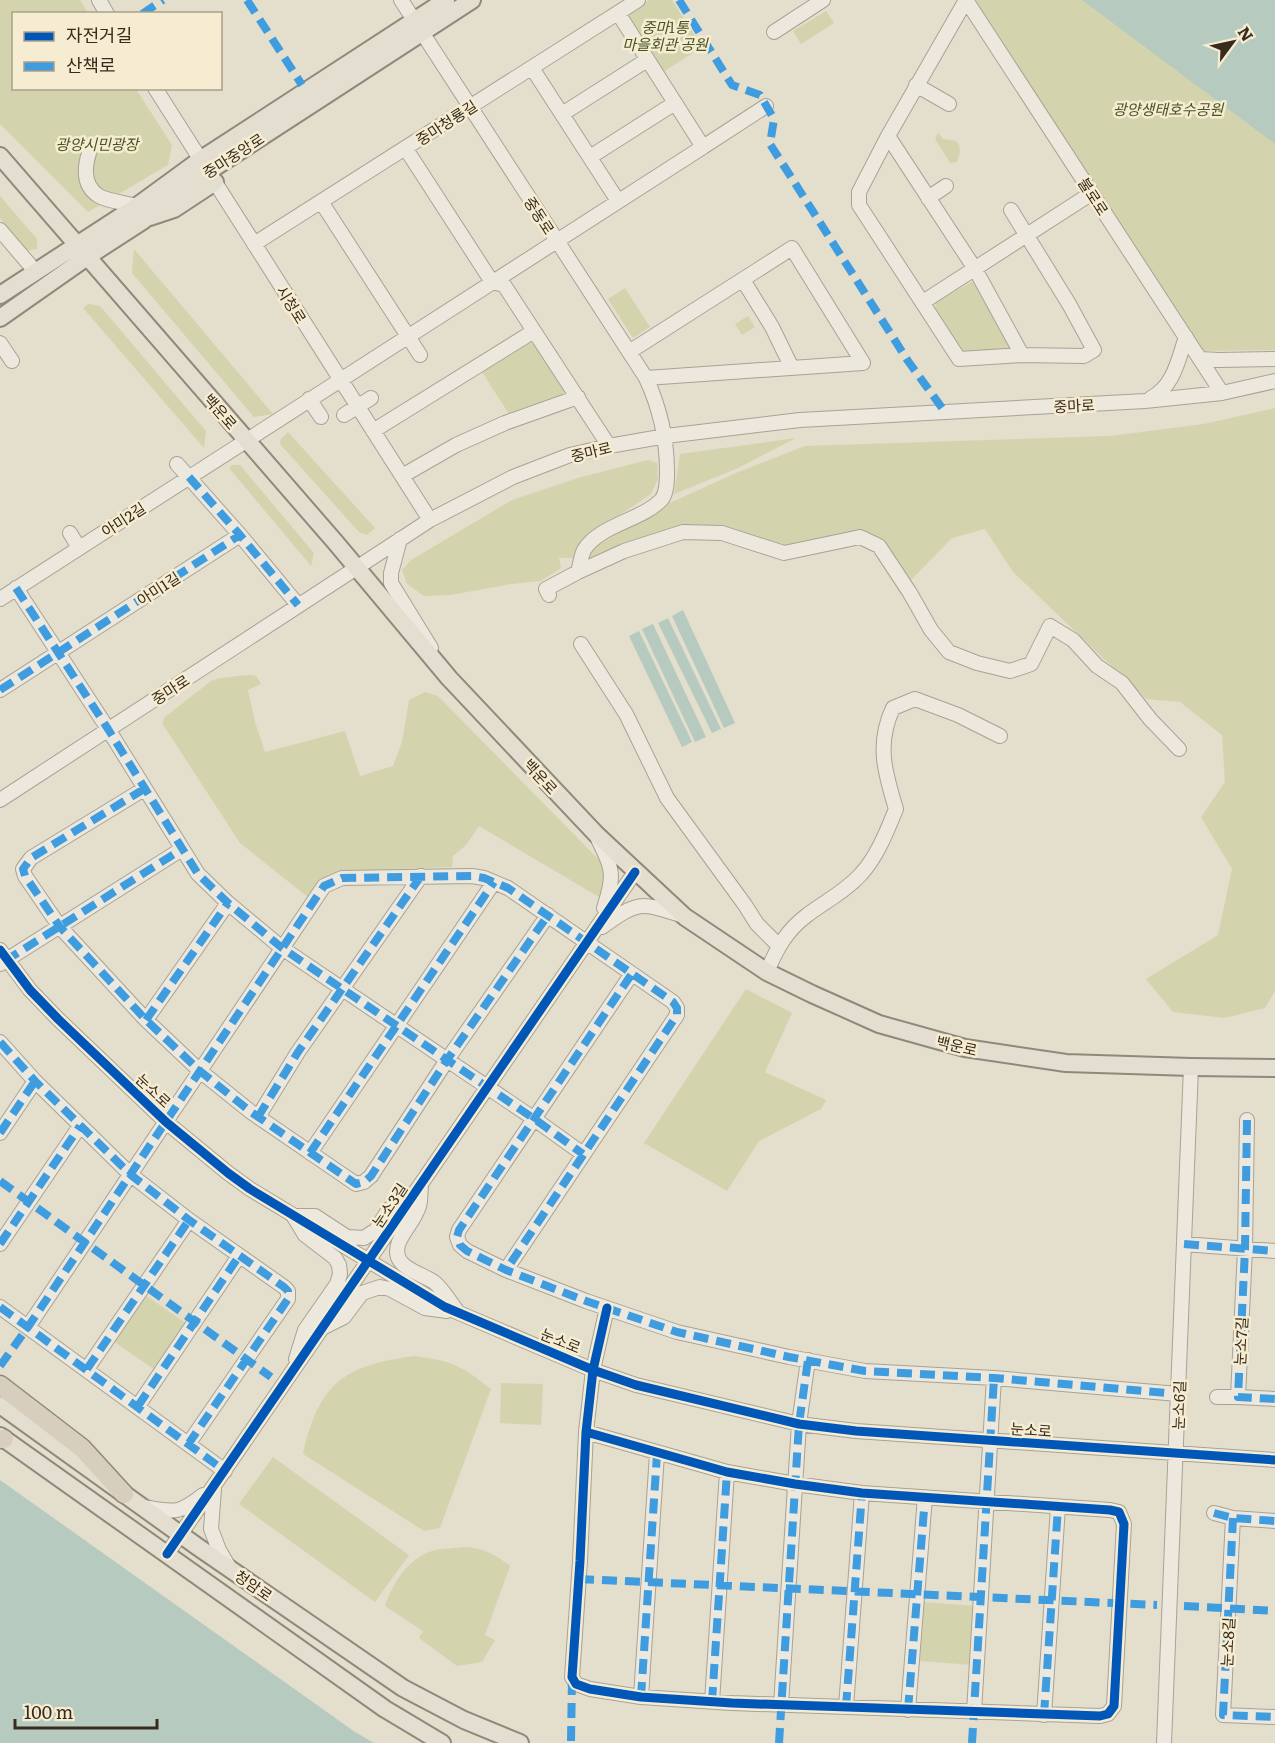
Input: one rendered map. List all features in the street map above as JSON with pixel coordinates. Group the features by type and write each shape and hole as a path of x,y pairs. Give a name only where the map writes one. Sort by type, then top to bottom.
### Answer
{"highway":[{"path":"0,1385 82,1448 124,1494"}],"main road":[{"name":"중마중앙로","path":"0,295 35,271 82,250 208,171 418,26 446,0"},
{"name":"중마중앙로","path":"418,26 472,0"},
{"name":"백운로","path":"0,156 449,678 596,834 685,917 767,972 879,1024 965,1048 1066,1063 1275,1068"},
{"name":"중마중앙로","path":"0,318 37,293 82,250"},
{"path":"0,332 37,293"},
{"name":"청암로","path":"0,1405 230,1569 403,1688 464,1720 520,1743"},
{"name":"청암로","path":"1,1438 385,1709 442,1743"}],"street":[{"name":"중동로","path":"401,0 646,378 656,399 666,436 667,482 664,496 650,507 596,538 584,549 578,572"},
{"name":"중마청룡길","path":"254,244 322,203 638,0"},
{"path":"774,32 823,0"},
{"path":"966,0 888,136 859,192 859,205 959,359 1022,355 1084,356 1095,350 1011,210"},
{"name":"불로로","path":"966,0 1222,393"},
{"path":"618,13 703,147"},
{"path":"562,114 647,60"},
{"path":"532,68 618,201"},
{"path":"916,85 949,104"},
{"name":"시청로","path":"162,91 208,171 430,520"},
{"path":"590,157 675,103"},
{"name":"아미2길","path":"0,599 766,106"},
{"path":"888,136 975,269 1022,355"},
{"path":"406,148 492,282 504,285 505,299 534,331 609,446"},
{"path":"89,153 85,167 87,182 99,196 140,213"},
{"path":"928,198 946,186"},
{"path":"923,302 1092,193"},
{"path":"322,203 420,355"},
{"path":"0,230 35,271"},
{"path":"629,352 792,248 863,363 646,378"},
{"path":"742,280 772,327 792,368"},
{"path":"373,431 534,331"},
{"path":"1186,337 1200,359 1275,359"},
{"path":"1145,401 1162,392 1172,377 1186,337"},
{"path":"0,343 12,361"},
{"name":"중마로","path":"0,800 430,520 513,477 570,455 666,436 800,420 1145,401 1222,393 1275,381"},
{"path":"402,476 456,445 505,423 578,397"},
{"path":"345,415 371,398"},
{"path":"309,399 321,417"},
{"path":"177,464 298,605"},
{"path":"549,595 546,589 578,572 624,551 683,532 722,533 784,554 860,537 879,546 931,630 949,651 976,663 1010,671 1030,664 1050,626 1073,640 1097,666 1122,683 1150,719 1179,749"},
{"path":"70,533 79,548"},
{"name":"아미1길","path":"0,690 240,535"},
{"path":"400,539 391,573 391,583 449,678"},
{"path":"16,588 59,652 198,874 228,903 282,948 583,1154"},
{"path":"582,644 626,714 668,798 757,924 778,945"},
{"path":"767,972 778,945 804,917 840,894 862,873 882,842 896,809 884,770 883,749 887,720 893,708 915,699 958,715 1000,736"},
{"path":"144,789 31,858 23,869 25,876 60,927 146,1020 200,1071 258,1117 356,1184 364,1182 371,1176 447,1060 548,915"},
{"path":"596,834 611,866 613,878 599,924 602,927 635,906 650,905 685,917"},
{"path":"2,958 60,927 182,849"},
{"name":"눈소3길","path":"168,1554 635,872"},
{"path":"258,1117 341,989 421,876"},
{"path":"28,1327 324,886 332,880 342,878 472,876 494,882 508,888 548,915 631,975 673,1002 677,1008 677,1015 506,1270"},
{"path":"310,1153 494,882"},
{"path":"146,1020 228,903"},
{"name":"눈소로","path":"2,958 58,1019 166,1122 228,1173 445,1308 593,1370 636,1385 799,1424 856,1431 1275,1460"},
{"path":"631,975 533,1118 457,1237 459,1245 466,1251 506,1270 677,1332 808,1360 865,1371 994,1378 1178,1394"},
{"path":"0,1042 35,1081 130,1175 288,1291 288,1299 189,1443"},
{"name":"눈소6길","path":"1164,1743 1191,1067"},
{"path":"0,1133 35,1081"},
{"name":"눈소7길","path":"1238,1397 1245,1249 1247,1120"},
{"path":"0,1244 80,1126"},
{"path":"421,1184 419,1206 399,1240 398,1257 402,1265 409,1270 435,1283 458,1313"},
{"path":"293,1215 315,1216 347,1237 364,1238 376,1230 389,1209 411,1198"},
{"path":"292,1373 305,1330 337,1284 340,1274 339,1265 334,1258 305,1235 293,1215"},
{"path":"87,1369 189,1220"},
{"path":"1184,1244 1275,1251"},
{"path":"138,1406 239,1256"},
{"path":"323,1328 344,1317 362,1293 380,1287 390,1289 426,1308 458,1313"},
{"path":"0,1307 225,1471"},
{"path":"586,1432 727,1472 795,1484 862,1493 1119,1512 1123,1518 1114,1706 1108,1714 1100,1716 781,1705 641,1697 590,1689 576,1684 572,1677 586,1432 593,1370 607,1308"},
{"path":"781,1705 799,1424 808,1360"},
{"path":"974,1712 994,1378"},
{"path":"1218,1397 1275,1400"},
{"path":"641,1697 657,1454"},
{"path":"712,1702 727,1472"},
{"path":"142,1507 171,1512 185,1509 214,1487"},
{"path":"214,1487 211,1529 230,1569"},
{"path":"846,1707 862,1493"},
{"path":"908,1710 925,1497"},
{"path":"1044,1715 1058,1507"},
{"path":"1214,1513 1233,1518 1275,1521"},
{"name":"눈소8길","path":"1233,1518 1223,1715 1275,1717"}],"green space":[{"name":"광양시민광장","path":"0,0 80,0 87,12 12,12 12,90 137,90 172,145 168,165 88,212 0,124"},
{"name":"중마1통 마을회관 공원","path":"649,0 672,0 702,47 660,74 628,22 629,12"},
{"name":"광양생태호수공원","path":"974,0 1275,0 1275,350 1194,351"},
{"path":"826,11 834,23 801,44 793,31"},
{"path":"938,133 943,139 956,141 958,144 960,151 957,162 950,163 935,139"},
{"path":"0,196 37,239 37,249 26,251 0,218"},
{"path":"134,249 273,414 254,417 132,273"},
{"path":"973,281 979,283 1011,343 1009,352 962,354 935,309 936,302"},
{"path":"625,288 650,327 633,338 608,299"},
{"path":"89,304 100,306 206,431 204,448 83,308"},
{"path":"748,316 755,327 742,335 735,324"},
{"path":"530,342 535,345 565,387 566,393 509,414 482,372"},
{"path":"1275,408 1275,991 1265,1008 1225,1018 1173,1012 1146,979 1218,935 1232,869 1201,817 1225,782 1222,735 1180,702 1146,699 1013,572 985,529 952,538 911,580 882,541 784,550 684,526 632,541 586,561 592,549 670,503 736,473 805,446 1110,436 1204,424"},
{"path":"288,432 375,528 367,535 359,532 280,444 281,439"},
{"path":"796,438 736,469 674,494 680,454"},
{"path":"648,460 657,463 658,479 651,494 586,538 573,558 559,558 561,568 541,581 451,595 424,596 407,584 402,570 411,560 512,500 578,478"},
{"path":"232,465 240,465 314,553 311,566 229,468"},
{"path":"256,676 261,684 248,690 265,752 345,731 360,776 393,766 402,742 409,700 425,692 438,696 607,868 604,889 599,897 479,826 467,844 453,856 452,867 349,871 309,898 240,843 162,723 165,717 211,681"},
{"path":"746,989 792,1013 765,1072 826,1100 821,1109 759,1141 727,1191 644,1143"},
{"path":"145,1295 187,1324 155,1370 113,1341"},
{"path":"415,1356 456,1366 491,1389 440,1528 424,1531 303,1454 317,1410 338,1382 370,1365"},
{"path":"501,1383 543,1384 541,1425 500,1423"},
{"path":"273,1457 409,1555 375,1602 239,1504"},
{"path":"462,1547 488,1552 510,1566 485,1635 495,1640 482,1662 457,1666 419,1638 423,1631 385,1606 396,1582 413,1561 433,1551"},
{"path":"924,1602 977,1606 972,1665 920,1661"}],"shaded area":[{"path":"1082,0 1275,0 1275,144"},
{"path":"683,610 735,723 724,728 672,616"},
{"path":"668,618 721,729 712,733 658,623"},
{"path":"653,624 706,737 695,742 642,629"},
{"path":"639,631 692,742 682,747 629,636"},
{"path":"0,1480 355,1732 374,1743 0,1743"}],"marked path":[{"path":"145,12 163,0"},
{"path":"247,0 302,85"},
{"path":"679,0 732,85 760,95 774,119 770,144 908,361 945,412"},
{"path":"189,477 240,535"},
{"path":"0,690 240,535 298,605"},
{"path":"16,588 108,729 198,874 228,903 282,948 583,1154"},
{"path":"144,789 31,858 23,869 25,876 60,927 146,1020 200,1071 251,1112 356,1184 364,1182 371,1176 447,1060 548,915"},
{"path":"5,961 182,849"},
{"path":"258,1117 298,1052 421,876"},
{"path":"0,1366 324,886 342,878 472,876 484,878 508,888 673,1002 677,1008 677,1015 506,1270"},
{"path":"310,1153 494,882"},
{"path":"146,1020 228,903"},
{"path":"631,975 459,1230 457,1237 460,1245 467,1251 506,1270 586,1301 677,1332 789,1357 865,1371 994,1378 1178,1394"},
{"path":"0,1042 35,1081 131,1175 288,1291 288,1299 189,1443"},
{"path":"0,1133 35,1081"},
{"path":"1247,1120 1245,1249 1238,1397 1275,1399"},
{"path":"0,1244 80,1126"},
{"path":"0,1181 271,1377"},
{"path":"87,1369 189,1220"},
{"path":"1184,1244 1275,1251"},
{"path":"138,1406 239,1256"},
{"path":"0,1307 225,1471"},
{"path":"779,1743 799,1424 808,1360"},
{"path":"972,1743 994,1378"},
{"path":"641,1697 657,1454"},
{"path":"712,1702 727,1472"},
{"path":"846,1707 862,1493"},
{"path":"908,1710 925,1497"},
{"path":"1044,1715 1058,1507"},
{"path":"1214,1513 1233,1518 1275,1521"},
{"path":"1233,1518 1223,1715 1275,1717"},
{"path":"579,1579 1157,1605"},
{"path":"1184,1606 1275,1611"},
{"path":"571,1741 572,1677"}],"cycle path":[{"path":"167,1554 635,872"},
{"path":"0,950 30,990 58,1019 166,1122 250,1189 445,1307 593,1370 636,1385 799,1424 856,1431 1275,1460"},
{"path":"586,1432 727,1472 795,1484 862,1493 1119,1512 1124,1524 1114,1706 1108,1714 1100,1716 732,1703 641,1697 590,1689 576,1684 572,1677 586,1432 593,1370 607,1308"}]}
